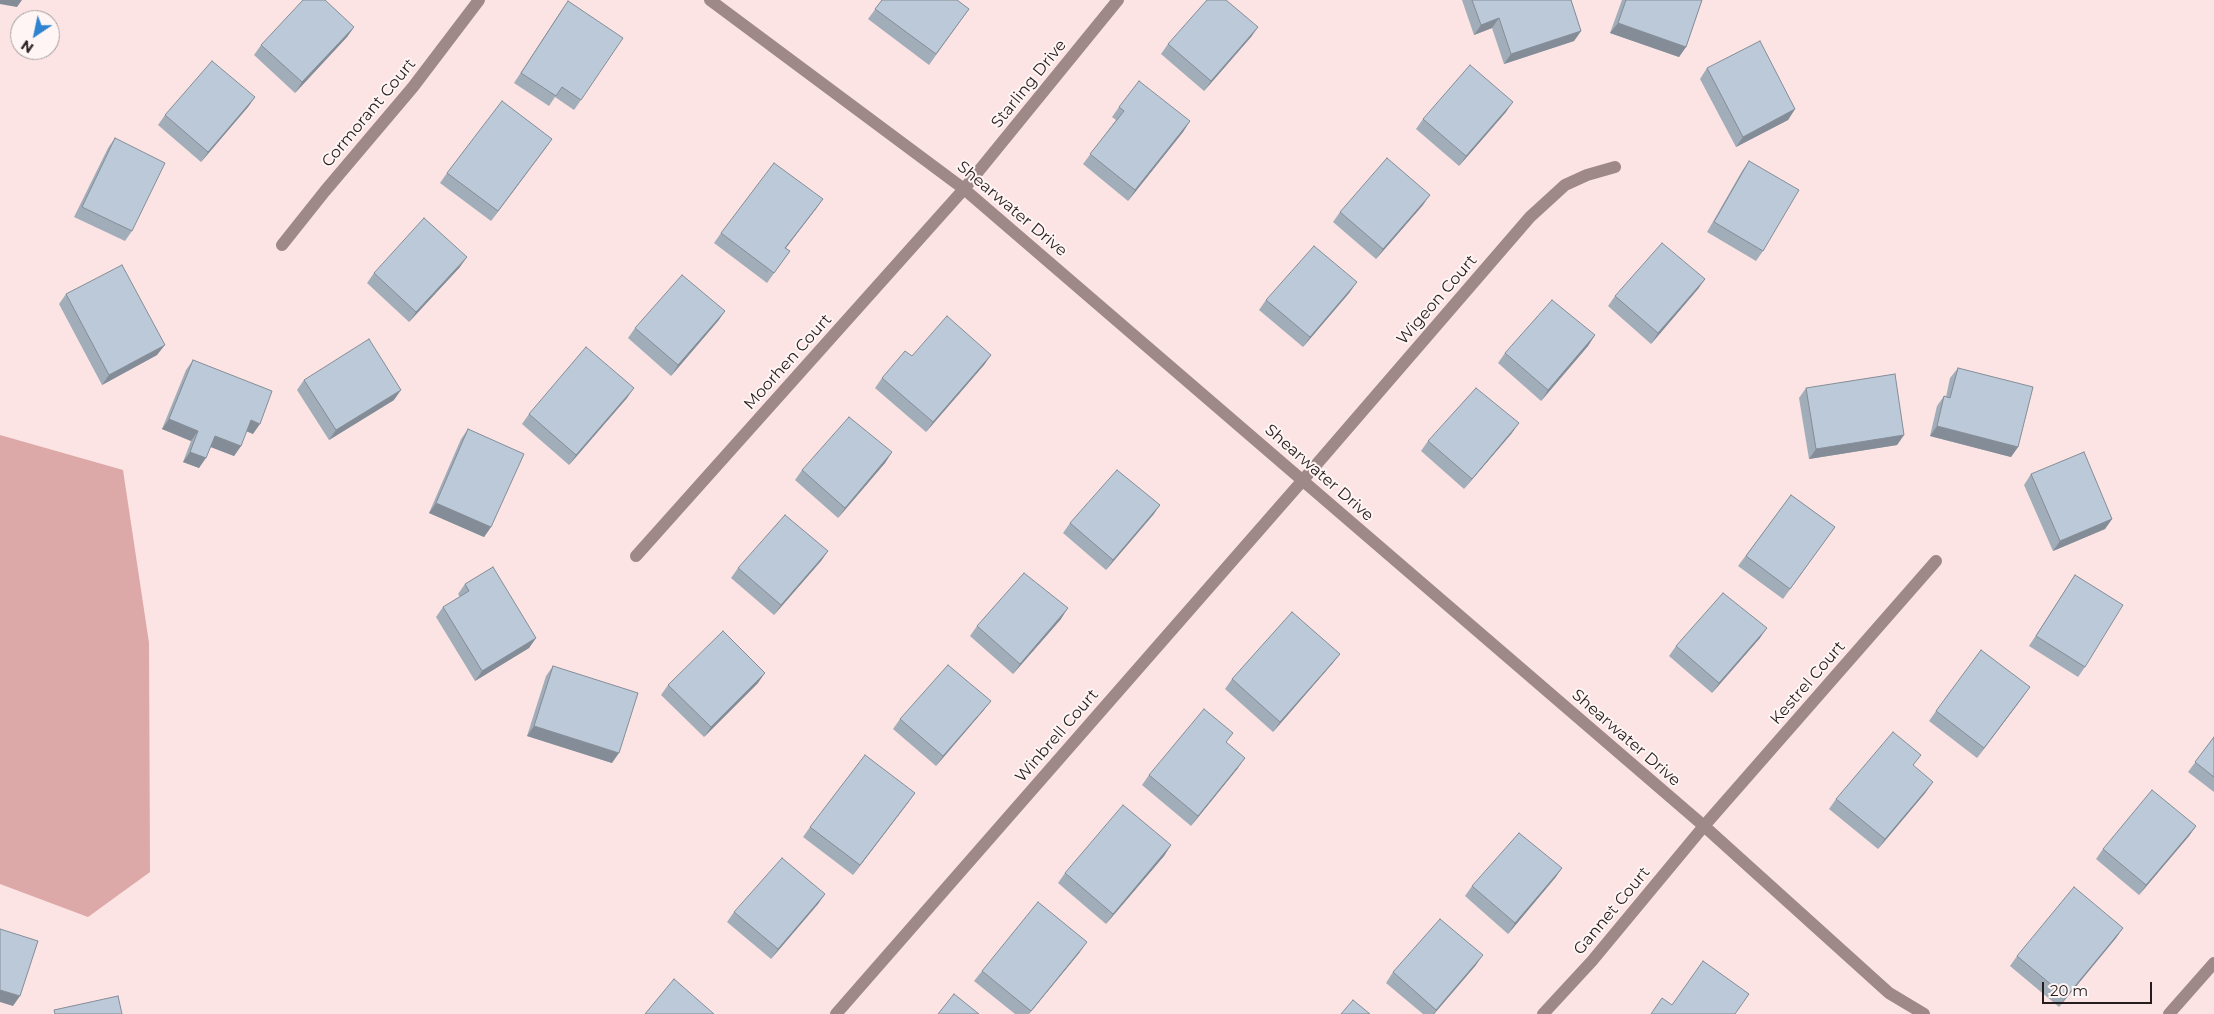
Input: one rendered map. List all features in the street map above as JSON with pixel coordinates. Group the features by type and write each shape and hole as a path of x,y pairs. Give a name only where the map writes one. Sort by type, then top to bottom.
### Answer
{"street":[{"name":"Cormorant Court","path":"282,245 413,87 479,0"},
{"name":"Shearwater Drive","path":"710,0 964,189 1704,826 1889,993 1905,1014"},
{"name":"Starling Drive","path":"964,189 1118,0"},
{"name":"Wigeon Court","path":"1303,480 1530,217 1565,185 1586,175 1615,168"},
{"name":"Moorhen Court","path":"636,556 964,189"},
{"name":"Winbrell Court","path":"836,1014 1303,480"},
{"name":"Kestrel Court","path":"1704,826 1936,561"},
{"name":"Gannet Court","path":"1543,1014 1592,961 1704,826"},
{"path":"2169,1014 2214,963"},
{"name":"Shearwater Drive","path":"1889,993 1924,1014"}],"shaded area":[{"path":"0,435 123,470 149,643 150,872 88,917 0,884"}],"building":[{"path":"303,0 325,0 354,27 302,82 261,45"},
{"path":"882,0 957,0 969,9 936,54 875,9"},
{"path":"1207,0 1226,0 1258,27 1211,81 1168,44"},
{"path":"1472,0 1571,0 1581,31 1511,54 1499,18 1481,25"},
{"path":"1626,0 1702,0 1686,47 1618,23"},
{"path":"568,1 623,38 581,100 562,87 556,96 521,73"},
{"path":"1760,41 1795,109 1743,137 1707,68"},
{"path":"212,61 255,97 208,152 165,115"},
{"path":"1470,65 1513,102 1466,156 1423,119"},
{"path":"1139,81 1190,121 1135,190 1090,154 1124,111 1119,107"},
{"path":"502,101 552,139 498,211 447,173"},
{"path":"115,138 165,163 132,231 82,207"},
{"path":"1387,158 1430,195 1383,249 1340,212"},
{"path":"1749,161 1799,190 1763,251 1714,222"},
{"path":"774,163 823,199 785,248 790,251 774,273 721,233"},
{"path":"424,218 467,257 416,312 374,273"},
{"path":"1662,243 1705,279 1658,333 1615,296"},
{"path":"1314,246 1357,282 1310,337 1266,300"},
{"path":"122,265 165,345 109,375 66,294"},
{"path":"682,275 725,311 678,365 635,328"},
{"path":"1552,300 1595,335 1548,390 1505,353"},
{"path":"947,316 991,355 933,422 882,378 905,351 912,356"},
{"path":"369,339 401,390 336,430 304,380"},
{"path":"586,347 634,388 576,455 529,414"},
{"path":"193,360 272,391 260,424 251,420 241,446 215,436 206,458 190,452 198,431 169,419"},
{"path":"1958,368 2033,387 2018,447 1937,426 1944,396 1950,398"},
{"path":"1895,374 1904,435 1816,449 1806,388"},
{"path":"1476,388 1519,423 1472,479 1428,441"},
{"path":"849,417 892,452 845,508 802,470"},
{"path":"468,429 524,454 491,527 436,503"},
{"path":"2084,452 2112,519 2060,541 2031,474"},
{"path":"1117,470 1160,505 1113,560 1070,523"},
{"path":"1791,495 1835,527 1790,589 1746,556"},
{"path":"785,515 828,551 781,605 738,568"},
{"path":"493,567 536,638 482,671 443,607 469,591 465,584"},
{"path":"1024,573 1068,608 1020,664 977,626"},
{"path":"2075,575 2123,605 2085,667 2036,636"},
{"path":"1723,593 1767,628 1719,683 1676,646"},
{"path":"1292,612 1340,654 1280,722 1232,679"},
{"path":"723,631 765,673 711,727 668,685"},
{"path":"1981,650 2030,687 1984,748 1936,711"},
{"path":"948,665 991,701 943,756 900,719"},
{"path":"553,666 638,693 619,753 534,726"},
{"path":"1204,709 1233,733 1226,742 1245,758 1198,816 1149,775"},
{"path":"1893,732 1921,755 1913,765 1933,782 1885,839 1836,799"},
{"path":"2214,737 2214,777 2195,762"},
{"path":"865,755 915,793 860,865 810,827"},
{"path":"2152,790 2196,826 2146,885 2103,849"},
{"path":"1123,805 1171,845 1113,914 1065,873"},
{"path":"1519,833 1562,868 1515,923 1472,886"},
{"path":"782,858 825,894 778,949 734,912"},
{"path":"2074,887 2123,928 2066,997 2017,956"},
{"path":"1038,902 1087,942 1031,1011 982,971"},
{"path":"1440,919 1483,955 1436,1010 1393,972"},
{"path":"0,929 38,941 20,996 0,990"},
{"path":"1703,961 1749,994 1735,1014 1651,1014 1662,998 1672,1005"},
{"path":"674,979 714,1014 645,1014"},
{"path":"954,994 979,1014 938,1014"},
{"path":"118,996 122,1014 55,1014 54,1010"},
{"path":"1353,1000 1370,1014 1341,1014"}]}
